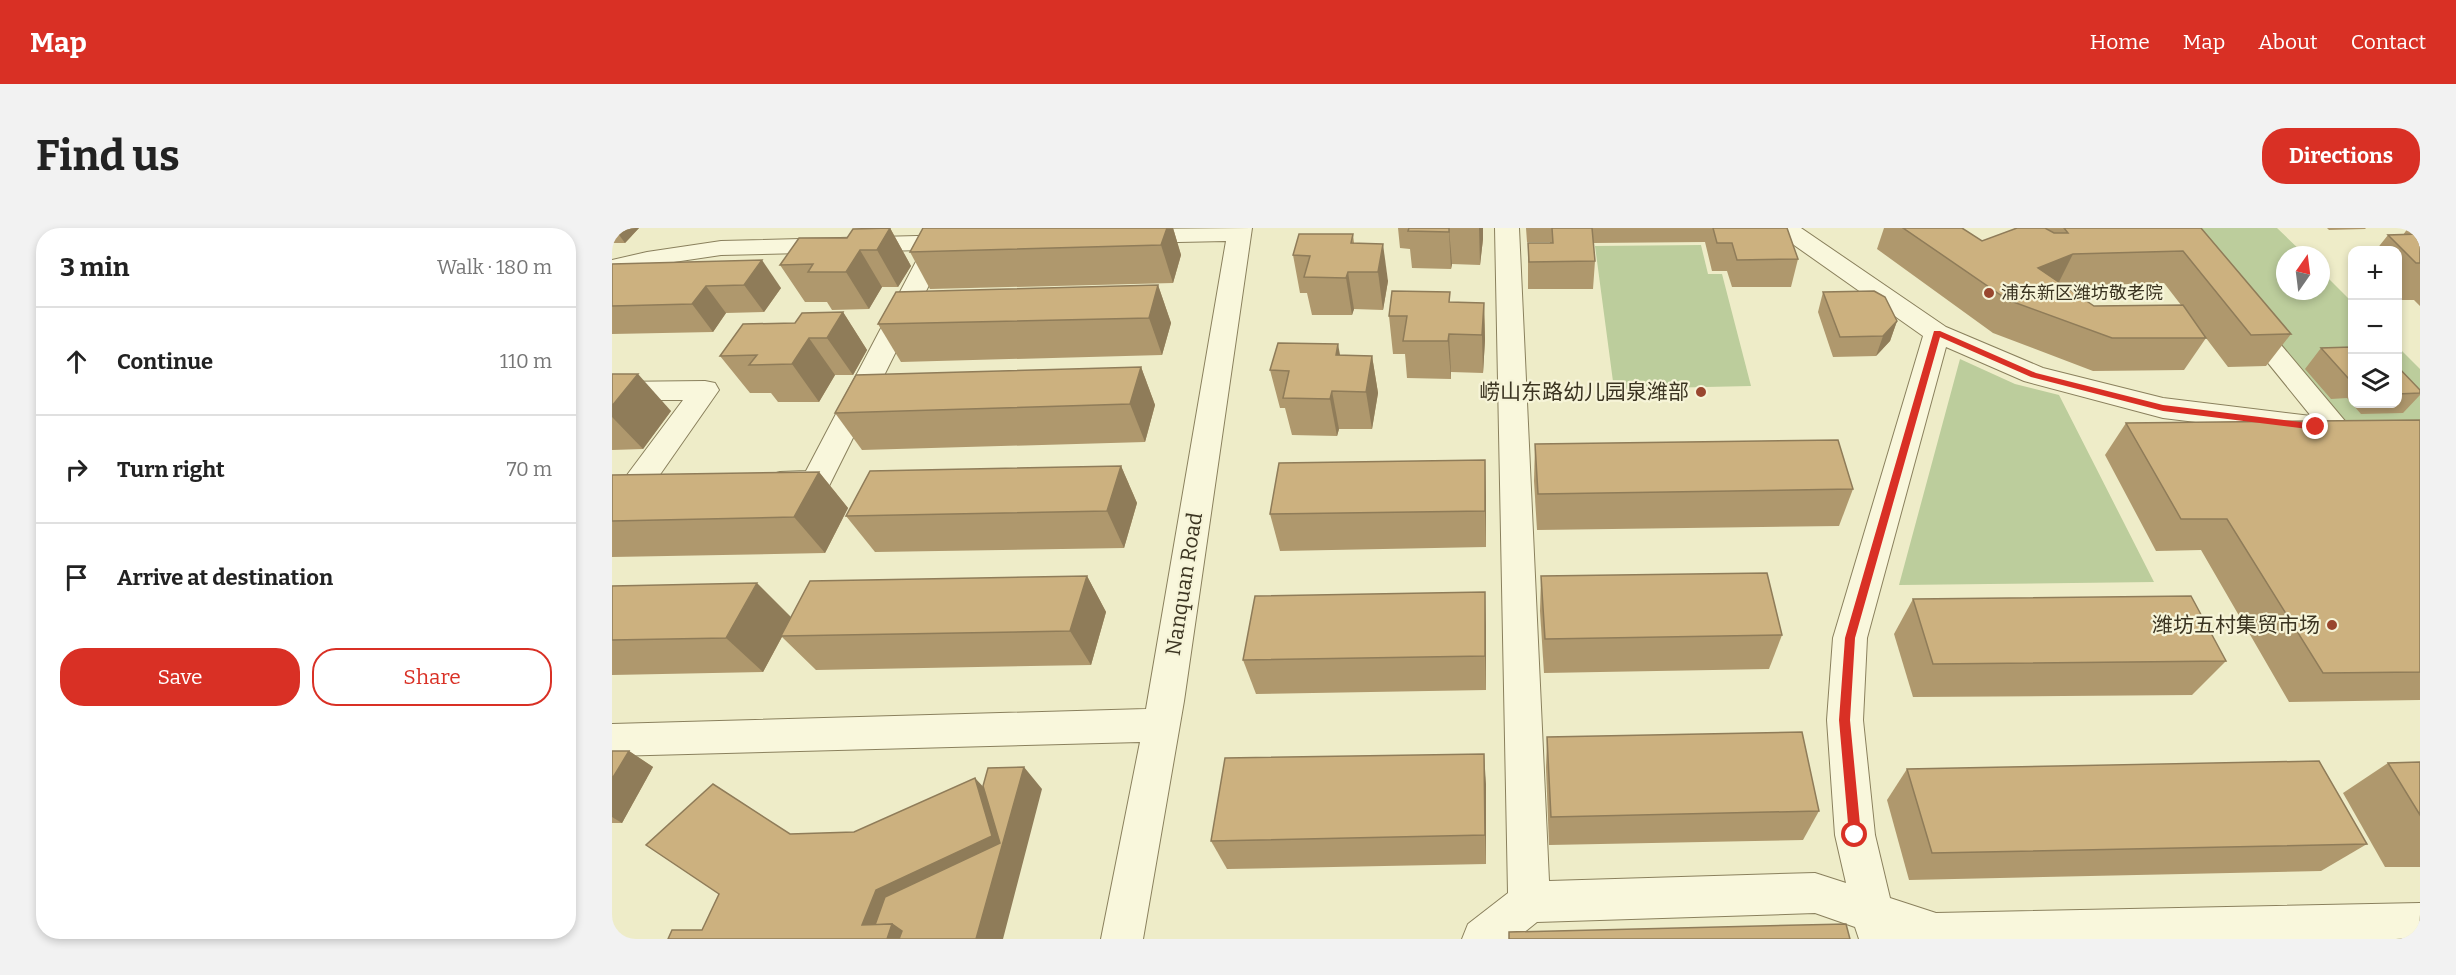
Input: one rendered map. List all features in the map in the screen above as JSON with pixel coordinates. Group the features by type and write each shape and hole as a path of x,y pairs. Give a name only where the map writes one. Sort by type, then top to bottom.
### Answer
{"street":[{"path":"1507,228 1529,902"},
{"path":"1785,228 1937,333 2034,375 2163,408 2348,428 2230,300"},
{"path":"1112,237 1240,230"},
{"name":"Nanquan Road","path":"1122,939 1161,725 1240,230"},
{"path":"612,267 647,259 721,248 907,236 938,243 984,241"},
{"path":"748,484 816,482 938,243"},
{"path":"1876,927 1855,835 1845,720 1850,638 1937,333"},
{"path":"612,391 705,390 626,499 692,486"},
{"path":"612,740 1161,725"},
{"path":"1483,939 1529,902 1815,893 1876,927 1936,934 2420,924"}],"green space":[{"path":"2169,228 2277,228 2296,246 2276,246 2276,300 2330,300 2330,280 2348,298 2348,408 2402,408 2402,351 2420,369 2420,429 2336,427"},
{"path":"1701,245 1708,274 1722,274 1751,386 1614,389 1595,246"},
{"path":"1960,359 2015,384 2059,395 2154,582 1899,585"}],"building":[{"path":"890,228 877,250 860,250 846,272 808,272 813,264 780,265 799,238 847,238 853,229"},
{"path":"923,228 1167,228 1161,245 910,252"},
{"path":"1409,228 1449,228 1449,232 1408,231"},
{"path":"1552,228 1592,228 1595,261 1529,262 1528,243 1553,243"},
{"path":"1713,228 1787,228 1798,259 1737,260 1732,243 1717,243"},
{"path":"1903,228 1962,228 1982,241 2017,228 2045,228 2054,233 2068,233 2064,228 2201,228 2291,334 2251,335 2183,251 2073,254 2038,268 2094,306 2183,305 2206,338 2112,338 2008,300"},
{"path":"2413,228 2420,228 2420,263 2416,263 2402,249 2402,246 2399,246 2388,235 2419,234"},
{"path":"1299,234 1353,234 1351,243 1383,244 1378,272 1348,272 1346,278 1304,277 1310,256 1293,255"},
{"path":"762,260 744,285 706,286 692,304 612,306 612,264"},
{"path":"1158,285 1149,318 878,324 896,292"},
{"path":"1392,291 1450,292 1449,302 1484,303 1482,335 1449,334 1448,341 1403,341 1407,316 1389,316"},
{"path":"1874,291 1885,297 1897,321 1883,336 1840,337 1823,292"},
{"path":"843,312 827,338 809,338 792,364 749,365 757,355 720,356 743,324 795,323 802,313"},
{"path":"1278,343 1338,344 1336,355 1372,356 1366,392 1332,391 1330,399 1283,398 1289,371 1270,370"},
{"path":"2348,347 2348,378 2321,348"},
{"path":"1141,367 1130,404 835,413 856,375"},
{"path":"2402,371 2420,390 2420,393 2402,394"},
{"path":"612,374 638,374 612,406"},
{"name":"潍坊五村集贸市场","path":"2420,420 2420,672 2323,673 2227,519 2181,519 2126,423"},
{"path":"1838,440 1853,489 1538,494 1535,444"},
{"path":"1485,460 1485,511 1270,514 1279,463"},
{"path":"1121,466 1107,511 846,516 870,471"},
{"path":"819,472 794,517 612,521 612,475"},
{"path":"1767,573 1782,635 1545,639 1541,576"},
{"path":"1087,576 1070,631 781,636 810,581"},
{"path":"757,583 726,638 612,640 612,586"},
{"path":"1485,592 1485,656 1243,660 1255,596"},
{"path":"2191,596 2226,661 1933,664 1913,599"},
{"path":"1802,732 1819,811 1551,817 1547,737"},
{"path":"612,751 629,751 612,779"},
{"path":"1484,754 1485,835 1211,841 1225,758"},
{"path":"2319,761 2367,844 1932,853 1907,769"},
{"path":"2420,762 2420,815 2388,763"},
{"path":"1024,767 976,939 899,939 902,931 892,924 875,925 885,897 1000,843 983,786 988,768"},
{"path":"975,778 992,836 876,890 862,925 892,924 887,939 668,939 672,930 702,930 719,894 646,845 713,784 790,834 854,832"},
{"path":"1846,924 1850,939 1509,939 1509,932"}],"place":[{"name":"浦东新区潍坊敬老院","path":"1989,293"},
{"name":"崂山东路幼儿园泉潍部","path":"1701,392"},
{"name":"潍坊五村集贸市场","path":"2332,625"}],"route":[{"path":"1855,835 1845,720 1850,638 1937,333 2034,375 2163,408 2316,427"}]}
